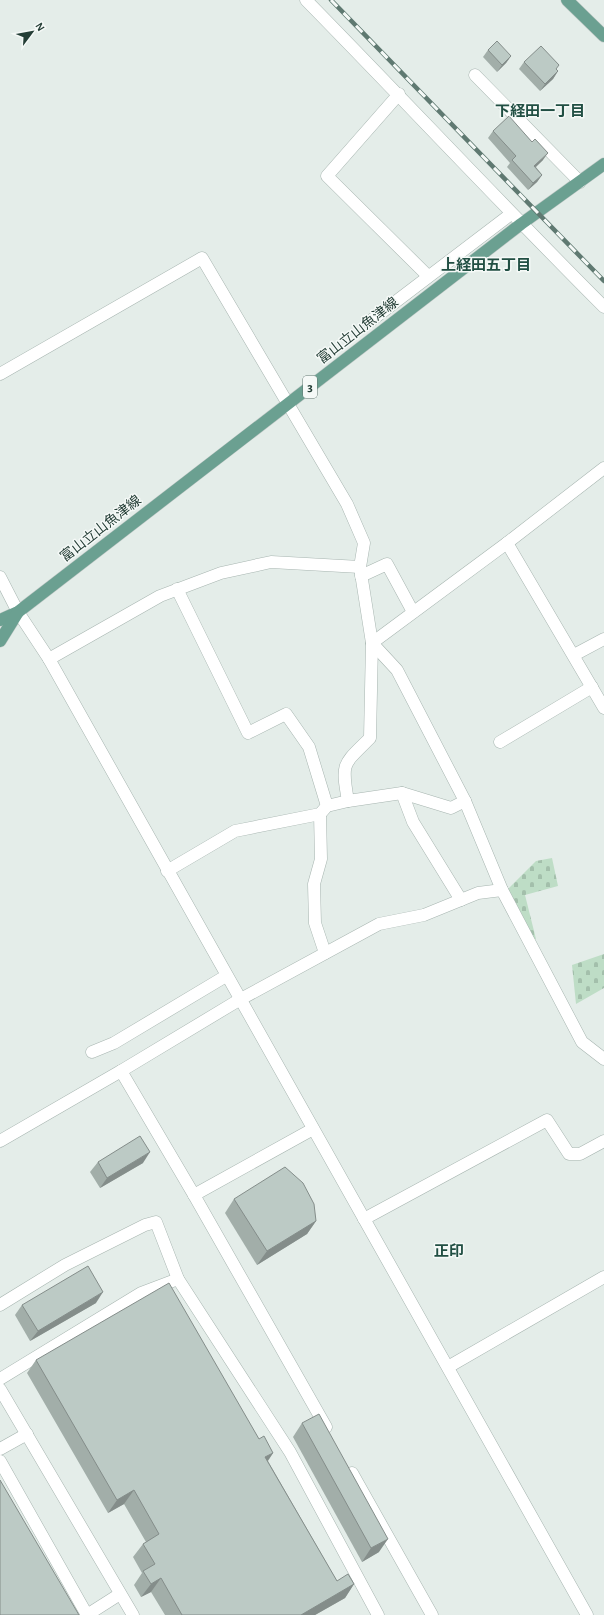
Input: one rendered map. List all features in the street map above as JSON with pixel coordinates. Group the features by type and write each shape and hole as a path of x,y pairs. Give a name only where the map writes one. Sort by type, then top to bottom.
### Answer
{"main road":[{"path":"567,0 604,36"},
{"name":"富山立山魚津線","path":"0,620 18,612 521,224 603,166"},
{"name":"富山立山魚津線","path":"0,642 18,612"}],"street":[{"path":"306,0 399,94 511,214 604,307"},
{"path":"475,75 580,182"},
{"path":"399,94 327,176 428,276"},
{"path":"369,322 511,214"},
{"path":"0,374 202,258 348,504 364,544 361,572 372,643 370,738 346,762 343,775 348,800"},
{"path":"372,643 604,468"},
{"path":"506,543 574,655 604,708"},
{"path":"48,659 160,596 221,573 271,562 361,572 387,564 413,612"},
{"path":"0,577 18,612 48,659 587,1615"},
{"path":"177,589 248,733 286,714 309,747 323,810 321,859 314,884 315,923 326,953"},
{"path":"574,655 604,639"},
{"path":"372,643 397,670 465,801 502,890 582,1042 604,1059"},
{"path":"500,742 592,687"},
{"path":"167,871 235,831 323,810 348,800 402,793 451,808 465,801"},
{"path":"402,793 413,822 461,900"},
{"path":"0,1141 239,1000 379,924 424,915 478,893 502,890"},
{"path":"92,1052 114,1043 226,976"},
{"path":"121,1071 194,1195 331,1436"},
{"path":"364,1219 547,1120 569,1154 580,1154 604,1141"},
{"path":"194,1195 313,1129"},
{"path":"0,1305 65,1265 145,1225 156,1222 178,1278 290,1452 377,1615"},
{"path":"448,1367 604,1277"},
{"path":"0,1378 141,1293 178,1278"},
{"path":"0,1389 133,1615"},
{"path":"0,1449 27,1434"},
{"path":"0,1461 87,1615 120,1594"},
{"path":"347,1464 432,1615"}],"green space":[{"path":"552,858 558,886 525,895 536,939 532,940 507,890 536,861"},
{"path":"604,954 604,988 576,1004 572,965"}],"building":[{"path":"497,41 511,56 502,65 488,50"},
{"path":"541,46 559,65 556,69 558,71 545,84 524,62"},
{"path":"509,116 532,142 535,139 548,153 534,166 542,175 533,183 512,160 516,156 493,131"},
{"path":"140,1136 150,1152 107,1178 98,1162"},
{"path":"285,1167 303,1183 314,1204 316,1221 267,1251 234,1199"},
{"path":"88,1266 103,1292 38,1331 22,1305"},
{"path":"169,1283 259,1439 264,1436 273,1453 265,1457 337,1581 348,1574 354,1584 301,1615 182,1615 161,1578 151,1584 143,1571 155,1564 143,1544 159,1534 134,1490 117,1500 36,1360"},
{"path":"319,1414 388,1539 371,1548 302,1423"},
{"path":"0,1480 79,1615 0,1615"}],"railway":[{"path":"331,0 604,281"}],"district":[{"name":"下経田一丁目","path":"540,111"},
{"name":"上経田五丁目","path":"486,265"},
{"name":"正印","path":"449,1251"}]}
